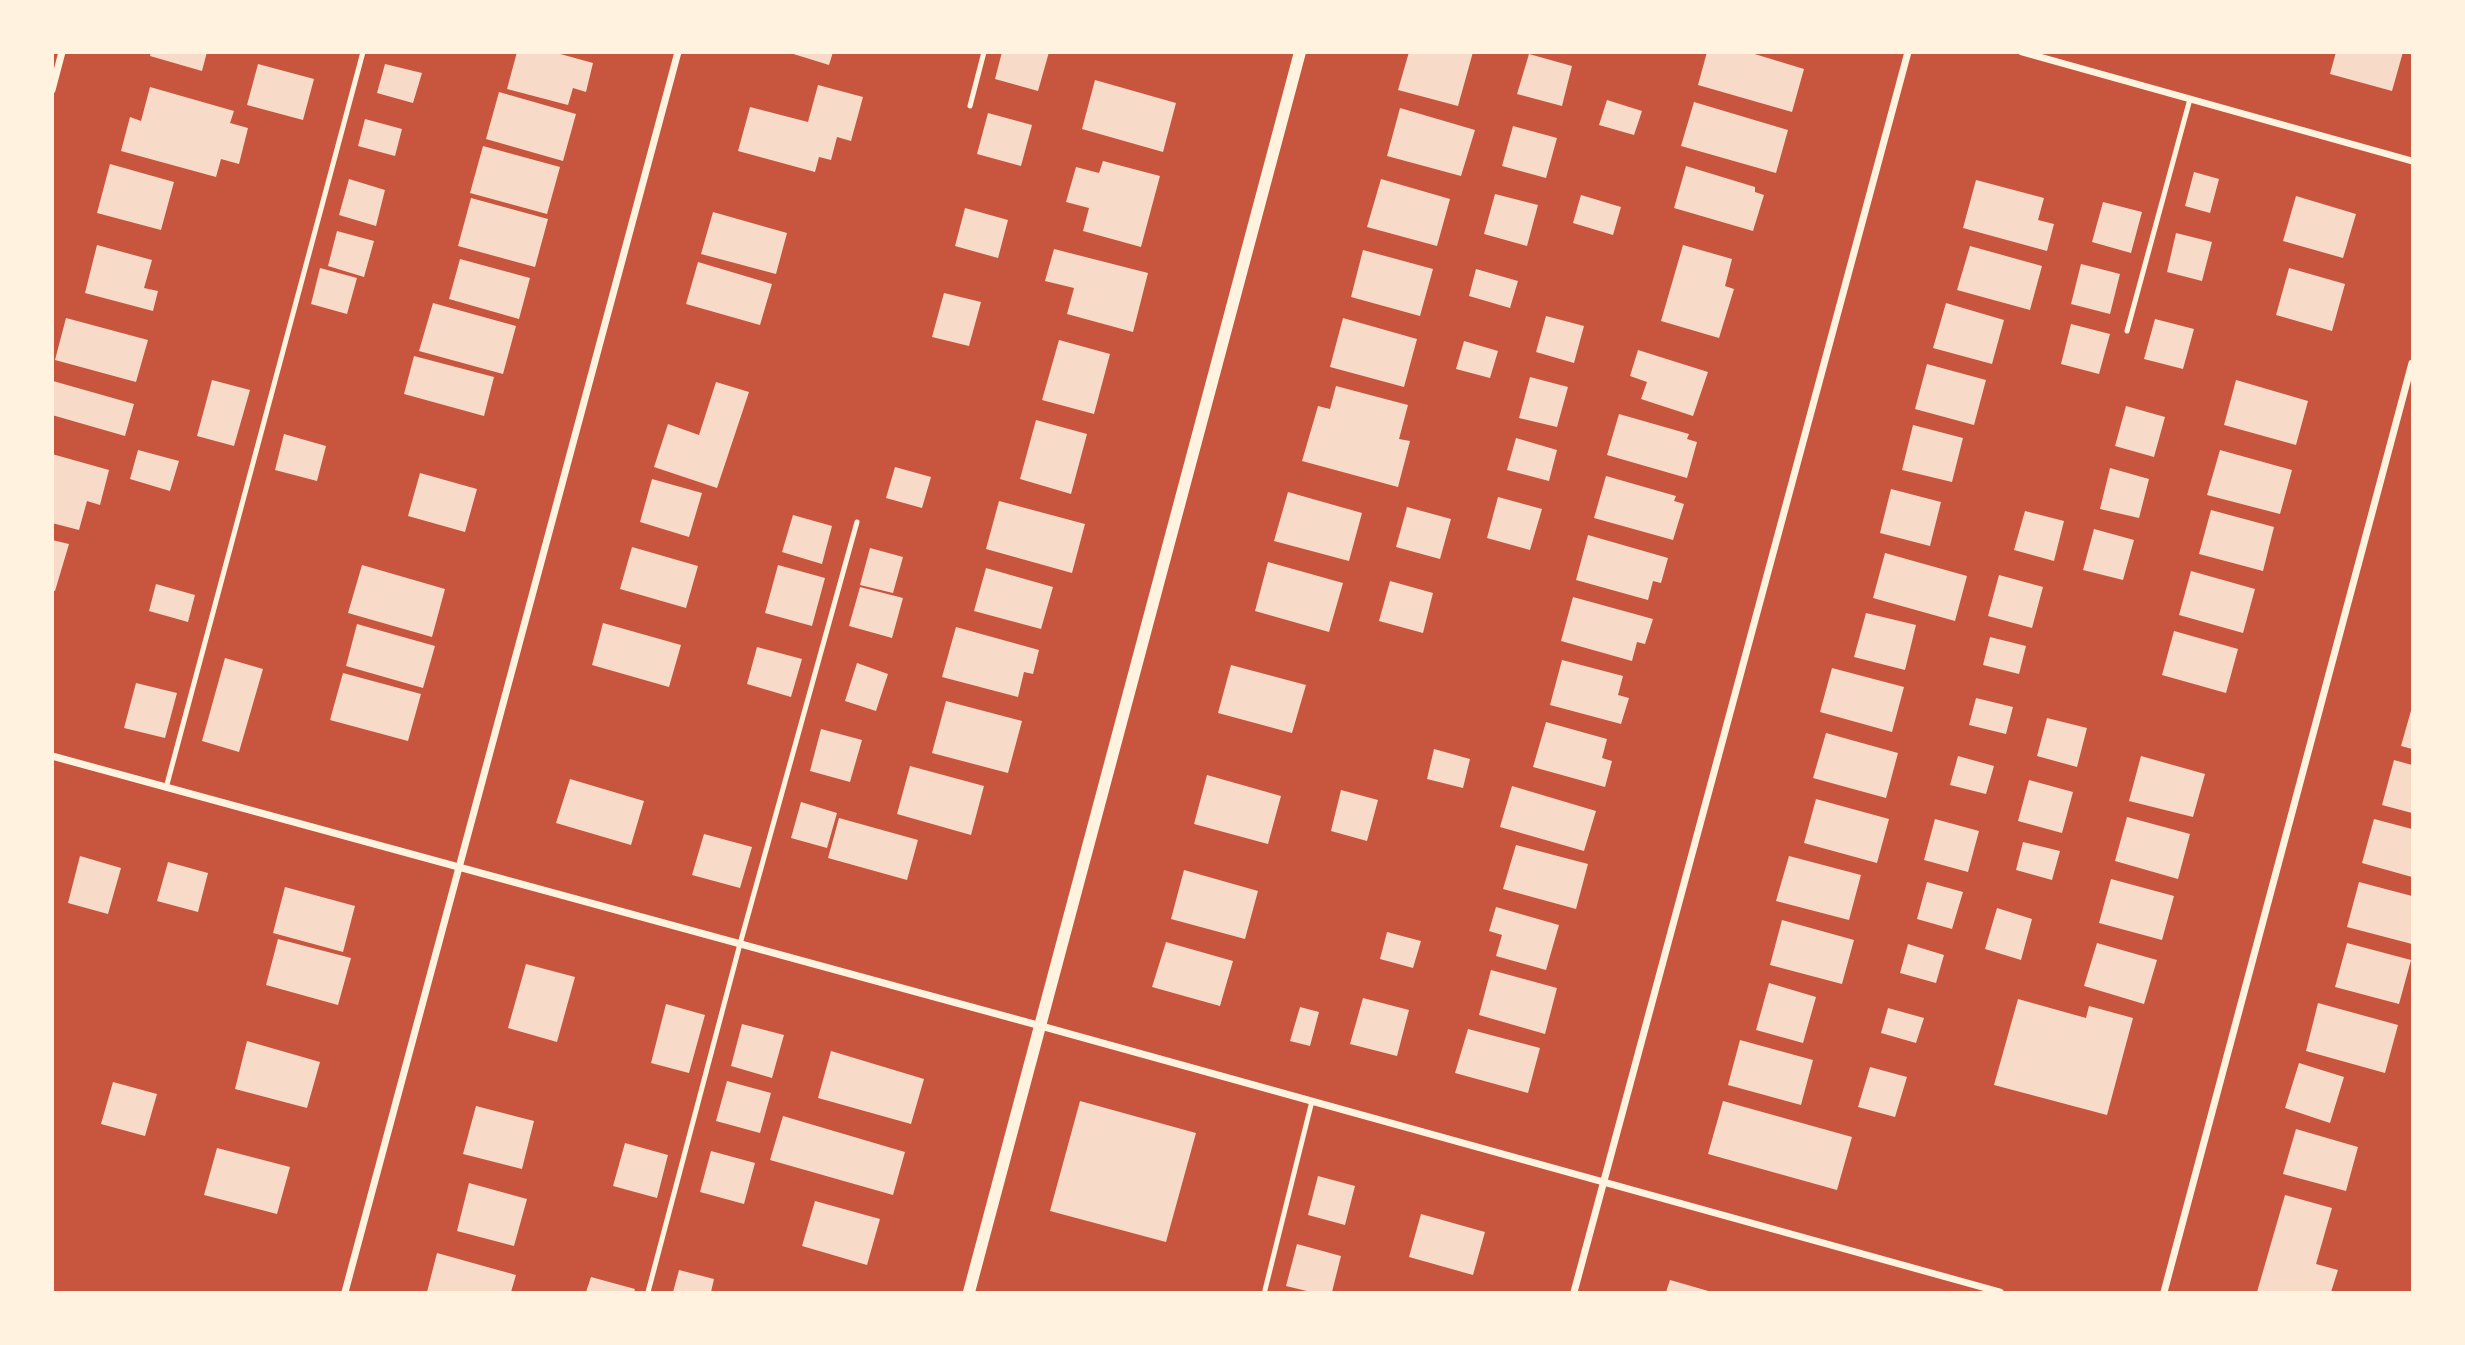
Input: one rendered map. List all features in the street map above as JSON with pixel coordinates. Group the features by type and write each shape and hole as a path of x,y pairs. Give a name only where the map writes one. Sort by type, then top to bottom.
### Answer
{"street":[{"path":"52,90 62,52"},
{"path":"345,1293 678,52"},
{"path":"969,1293 1300,52"},
{"path":"1574,1293 1908,52"},
{"path":"2022,52 2413,161"},
{"path":"2164,1293 2413,363"},
{"path":"52,756 1041,1026 2000,1293"}],"lane":[{"path":"166,788 363,52"},
{"path":"970,106 984,52"},
{"path":"2127,331 2190,99"},
{"path":"648,1293 740,944 857,523"},
{"path":"1265,1290 1312,1101"}],"building":[{"path":"151,52 207,52 202,71 150,56"},
{"path":"517,52 553,52 593,63 586,92 573,88 568,105 507,89"},
{"path":"787,52 833,52 829,65"},
{"path":"1002,52 1049,52 1038,91 995,79"},
{"path":"1409,52 1473,52 1458,106 1398,90"},
{"path":"1707,52 1748,52 1804,69 1792,112 1698,85"},
{"path":"2336,52 2403,52 2392,91 2330,74"},
{"path":"1529,54 1572,66 1562,106 1517,94"},
{"path":"258,64 314,79 303,120 247,105"},
{"path":"385,64 422,73 413,103 377,93"},
{"path":"1095,80 1176,103 1163,152 1082,129"},
{"path":"818,85 863,97 851,141 837,137 831,160 819,157 815,172 738,151 750,107 808,122"},
{"path":"150,87 234,111 230,123 248,128 239,164 221,159 216,177 121,151 130,117 141,121"},
{"path":"499,92 576,114 563,161 486,139"},
{"path":"1607,100 1642,111 1634,135 1599,125"},
{"path":"1694,102 1788,130 1776,173 1681,146"},
{"path":"1400,108 1475,130 1461,176 1387,156"},
{"path":"988,113 1032,125 1021,166 977,154"},
{"path":"365,119 402,129 395,156 358,146"},
{"path":"1513,126 1557,138 1546,178 1502,166"},
{"path":"483,146 560,167 547,214 470,193"},
{"path":"1103,161 1160,176 1141,247 1083,231 1089,208 1066,202 1076,167 1099,173"},
{"path":"110,164 174,182 161,230 97,213"},
{"path":"1686,166 1755,187 1755,192 1764,195 1753,231 1674,208"},
{"path":"2194,172 2219,179 2210,213 2185,206"},
{"path":"349,179 385,190 376,226 339,215"},
{"path":"1381,179 1450,199 1437,246 1367,227"},
{"path":"1976,180 2044,198 2038,220 2054,224 2047,251 1963,228"},
{"path":"1495,194 1538,205 1527,246 1484,234"},
{"path":"1581,195 1621,207 1613,235 1573,223"},
{"path":"2296,196 2356,214 2343,258 2283,241"},
{"path":"471,198 548,219 535,267 458,246"},
{"path":"2103,202 2142,212 2131,253 2092,242"},
{"path":"965,208 1008,220 998,258 955,246"},
{"path":"713,212 787,233 776,274 701,254"},
{"path":"337,231 374,241 364,277 328,266"},
{"path":"2176,233 2212,242 2202,281 2167,272"},
{"path":"97,245 152,260 144,288 158,291 153,311 85,293"},
{"path":"1683,245 1732,259 1725,286 1734,289 1719,338 1661,321"},
{"path":"1970,246 2042,266 2030,310 1957,290"},
{"path":"1054,249 1148,273 1133,332 1067,314 1074,288 1045,281"},
{"path":"1363,250 1433,269 1420,316 1351,297"},
{"path":"460,259 530,278 519,319 449,299"},
{"path":"698,262 772,284 760,325 686,304"},
{"path":"2081,264 2120,274 2110,314 2071,304"},
{"path":"320,268 357,278 347,314 311,304"},
{"path":"2289,268 2345,284 2332,331 2276,315"},
{"path":"1476,269 1518,281 1510,308 1469,296"},
{"path":"944,293 981,302 969,346 932,337"},
{"path":"433,303 516,326 503,374 419,351"},
{"path":"1946,303 2004,320 1992,364 1933,348"},
{"path":"1546,316 1584,326 1574,363 1536,352"},
{"path":"66,318 148,340 136,382 55,360"},
{"path":"1343,318 1417,339 1404,387 1330,367"},
{"path":"2155,319 2194,329 2183,369 2144,359"},
{"path":"2071,324 2110,334 2099,374 2061,364"},
{"path":"1059,340 1110,354 1094,414 1042,400"},
{"path":"1464,341 1498,351 1490,378 1456,369"},
{"path":"1638,350 1708,372 1693,416 1641,399 1647,382 1630,376"},
{"path":"414,356 494,377 484,416 404,394"},
{"path":"1927,364 1986,380 1974,425 1915,409"},
{"path":"1530,377 1568,387 1557,427 1519,418"},
{"path":"212,380 250,390 234,446 197,436"},
{"path":"2236,380 2308,401 2296,445 2224,425"},
{"path":"53,381 134,404 125,436 52,415"},
{"path":"716,382 749,392 717,488 654,467 668,424 699,435"},
{"path":"1336,386 1408,405 1399,439 1410,441 1398,487 1302,461 1318,406 1330,409"},
{"path":"2126,406 2165,417 2154,457 2115,446"},
{"path":"1619,414 1689,434 1687,439 1697,442 1687,478 1607,455"},
{"path":"1036,420 1087,434 1071,494 1020,479"},
{"path":"1913,425 1963,438 1952,482 1902,470"},
{"path":"284,434 326,446 317,481 275,470"},
{"path":"1516,438 1557,450 1549,481 1507,470"},
{"path":"138,450 179,461 170,491 130,479"},
{"path":"2220,450 2292,470 2280,514 2207,495"},
{"path":"52,454 109,470 100,505 87,501 79,530 52,523"},
{"path":"895,467 931,477 922,508 886,498"},
{"path":"2110,468 2149,479 2139,518 2100,509"},
{"path":"420,473 477,489 465,532 408,516"},
{"path":"1606,476 1676,496 1674,501 1684,504 1673,540 1594,518"},
{"path":"652,479 702,493 689,537 640,522"},
{"path":"1891,489 1941,502 1930,546 1880,533"},
{"path":"1288,492 1362,513 1349,561 1274,541"},
{"path":"1498,497 1542,509 1530,550 1487,538"},
{"path":"999,501 1085,524 1072,573 986,549"},
{"path":"1407,507 1451,519 1440,559 1396,547"},
{"path":"2211,510 2274,527 2263,571 2199,554"},
{"path":"2025,511 2064,521 2054,561 2014,550"},
{"path":"793,515 832,526 822,564 782,552"},
{"path":"2094,529 2134,540 2123,580 2083,570"},
{"path":"1588,535 1668,558 1661,583 1653,581 1648,600 1576,580"},
{"path":"52,540 69,544 55,591 52,590"},
{"path":"632,547 698,566 686,608 620,589"},
{"path":"870,548 903,557 893,593 860,585"},
{"path":"1885,553 1967,576 1955,621 1873,598"},
{"path":"1268,562 1343,583 1329,632 1255,611"},
{"path":"362,565 445,589 432,637 348,613"},
{"path":"778,565 825,578 812,626 765,613"},
{"path":"986,568 1053,587 1041,629 974,611"},
{"path":"2191,571 2255,589 2243,633 2179,615"},
{"path":"1999,575 2043,587 2032,628 1988,616"},
{"path":"1390,581 1433,593 1423,633 1379,621"},
{"path":"156,584 195,595 188,622 149,611"},
{"path":"860,587 903,598 892,638 849,626"},
{"path":"1573,597 1653,619 1645,644 1637,642 1632,661 1561,641"},
{"path":"1866,613 1916,625 1905,670 1854,657"},
{"path":"603,623 681,645 669,687 592,665"},
{"path":"357,624 435,646 423,688 346,666"},
{"path":"956,627 1039,650 1033,674 1024,672 1018,697 942,677"},
{"path":"2174,631 2238,649 2226,693 2162,675"},
{"path":"1990,637 2026,646 2019,674 1983,665"},
{"path":"757,647 802,659 791,697 747,684"},
{"path":"225,658 263,669 239,752 202,741"},
{"path":"1562,660 1623,676 1618,695 1629,698 1621,724 1550,705"},
{"path":"857,663 888,674 876,711 845,701"},
{"path":"1231,665 1306,685 1292,733 1218,713"},
{"path":"1832,668 1904,687 1892,732 1820,712"},
{"path":"343,673 421,694 408,741 330,720"},
{"path":"136,683 177,693 165,738 124,728"},
{"path":"1976,698 2013,707 2006,734 1969,725"},
{"path":"946,701 1022,721 1008,773 932,753"},
{"path":"2412,707 2412,749 2401,746"},
{"path":"2047,718 2087,728 2077,767 2037,756"},
{"path":"1546,722 1607,739 1602,758 1612,761 1605,787 1533,767"},
{"path":"821,729 862,740 850,782 810,771"},
{"path":"1826,733 1898,753 1886,798 1813,778"},
{"path":"1434,749 1470,759 1463,788 1427,779"},
{"path":"1958,756 1994,766 1986,794 1950,785"},
{"path":"2141,756 2205,774 2193,817 2129,801"},
{"path":"2394,760 2412,765 2412,813 2382,805"},
{"path":"910,766 984,786 971,835 897,814"},
{"path":"1207,775 1281,796 1268,844 1194,824"},
{"path":"570,779 644,801 631,845 556,823"},
{"path":"2029,780 2073,792 2062,833 2018,821"},
{"path":"1512,786 1596,811 1584,851 1500,827"},
{"path":"1341,790 1378,800 1367,841 1331,831"},
{"path":"1816,799 1889,819 1877,863 1804,843"},
{"path":"801,802 837,813 827,848 791,838"},
{"path":"2127,817 2190,834 2178,879 2115,861"},
{"path":"839,818 918,840 907,880 828,858"},
{"path":"1935,819 1979,831 1968,872 1924,860"},
{"path":"2374,819 2412,829 2412,877 2362,863"},
{"path":"704,834 752,847 740,888 692,875"},
{"path":"2023,842 2060,851 2052,880 2016,870"},
{"path":"1516,845 1588,864 1576,909 1503,889"},
{"path":"80,856 121,868 108,914 68,903"},
{"path":"1789,856 1861,875 1849,920 1776,901"},
{"path":"168,862 208,873 198,912 157,901"},
{"path":"1184,870 1258,891 1245,939 1171,919"},
{"path":"2111,879 2174,896 2162,940 2099,923"},
{"path":"1927,882 1963,892 1952,929 1917,919"},
{"path":"2359,882 2412,896 2412,944 2347,927"},
{"path":"285,887 355,906 343,952 273,933"},
{"path":"1496,907 1559,925 1546,970 1496,956 1502,935 1489,931"},
{"path":"1997,908 2032,919 2021,960 1985,949"},
{"path":"1782,920 1854,940 1842,984 1770,965"},
{"path":"1387,932 1421,941 1413,968 1380,959"},
{"path":"278,939 351,958 338,1005 266,985"},
{"path":"1166,942 1233,961 1220,1006 1152,987"},
{"path":"2097,943 2157,960 2144,1004 2084,986"},
{"path":"2347,943 2411,960 2399,1004 2335,987"},
{"path":"1908,944 1944,955 1936,983 1900,973"},
{"path":"526,964 575,977 557,1042 508,1028"},
{"path":"1491,970 1557,988 1545,1034 1479,1015"},
{"path":"1769,983 1816,997 1803,1043 1756,1030"},
{"path":"1363,998 1409,1010 1397,1056 1350,1044"},
{"path":"2018,999 2086,1018 2089,1006 2133,1018 2107,1115 1994,1085"},
{"path":"2318,1003 2398,1025 2385,1073 2306,1051"},
{"path":"666,1004 705,1015 689,1073 651,1063"},
{"path":"1300,1007 1319,1012 1310,1046 1290,1041"},
{"path":"1888,1008 1924,1018 1916,1043 1881,1033"},
{"path":"742,1024 784,1035 772,1078 731,1066"},
{"path":"1468,1029 1540,1048 1528,1093 1455,1073"},
{"path":"1740,1040 1813,1060 1801,1105 1728,1085"},
{"path":"247,1041 320,1062 307,1108 235,1089"},
{"path":"831,1051 924,1079 911,1124 818,1098"},
{"path":"2299,1063 2344,1077 2330,1123 2285,1108"},
{"path":"1870,1067 1907,1077 1895,1117 1858,1107"},
{"path":"727,1081 771,1093 760,1133 716,1121"},
{"path":"113,1082 157,1094 145,1136 101,1124"},
{"path":"1080,1101 1196,1133 1166,1242 1050,1211"},
{"path":"1723,1101 1852,1137 1837,1190 1708,1154"},
{"path":"476,1106 534,1121 522,1169 463,1154"},
{"path":"783,1116 905,1152 893,1195 770,1160"},
{"path":"2296,1129 2358,1147 2346,1191 2283,1174"},
{"path":"625,1143 668,1155 657,1198 613,1186"},
{"path":"217,1148 290,1167 277,1214 204,1195"},
{"path":"711,1151 755,1163 744,1204 700,1192"},
{"path":"1318,1176 1355,1186 1345,1225 1308,1215"},
{"path":"469,1183 527,1199 514,1246 457,1231"},
{"path":"2285,1195 2332,1208 2316,1264 2338,1270 2331,1292 2257,1292"},
{"path":"815,1201 880,1219 867,1265 802,1246"},
{"path":"1421,1214 1485,1232 1473,1275 1409,1257"},
{"path":"1297,1244 1341,1256 1332,1292 1311,1292 1286,1286"},
{"path":"437,1253 516,1275 511,1292 427,1292"},
{"path":"679,1270 714,1279 711,1292 673,1292"},
{"path":"591,1277 635,1289 634,1292 586,1292"},
{"path":"1670,1280 1712,1292 1666,1292"}]}
